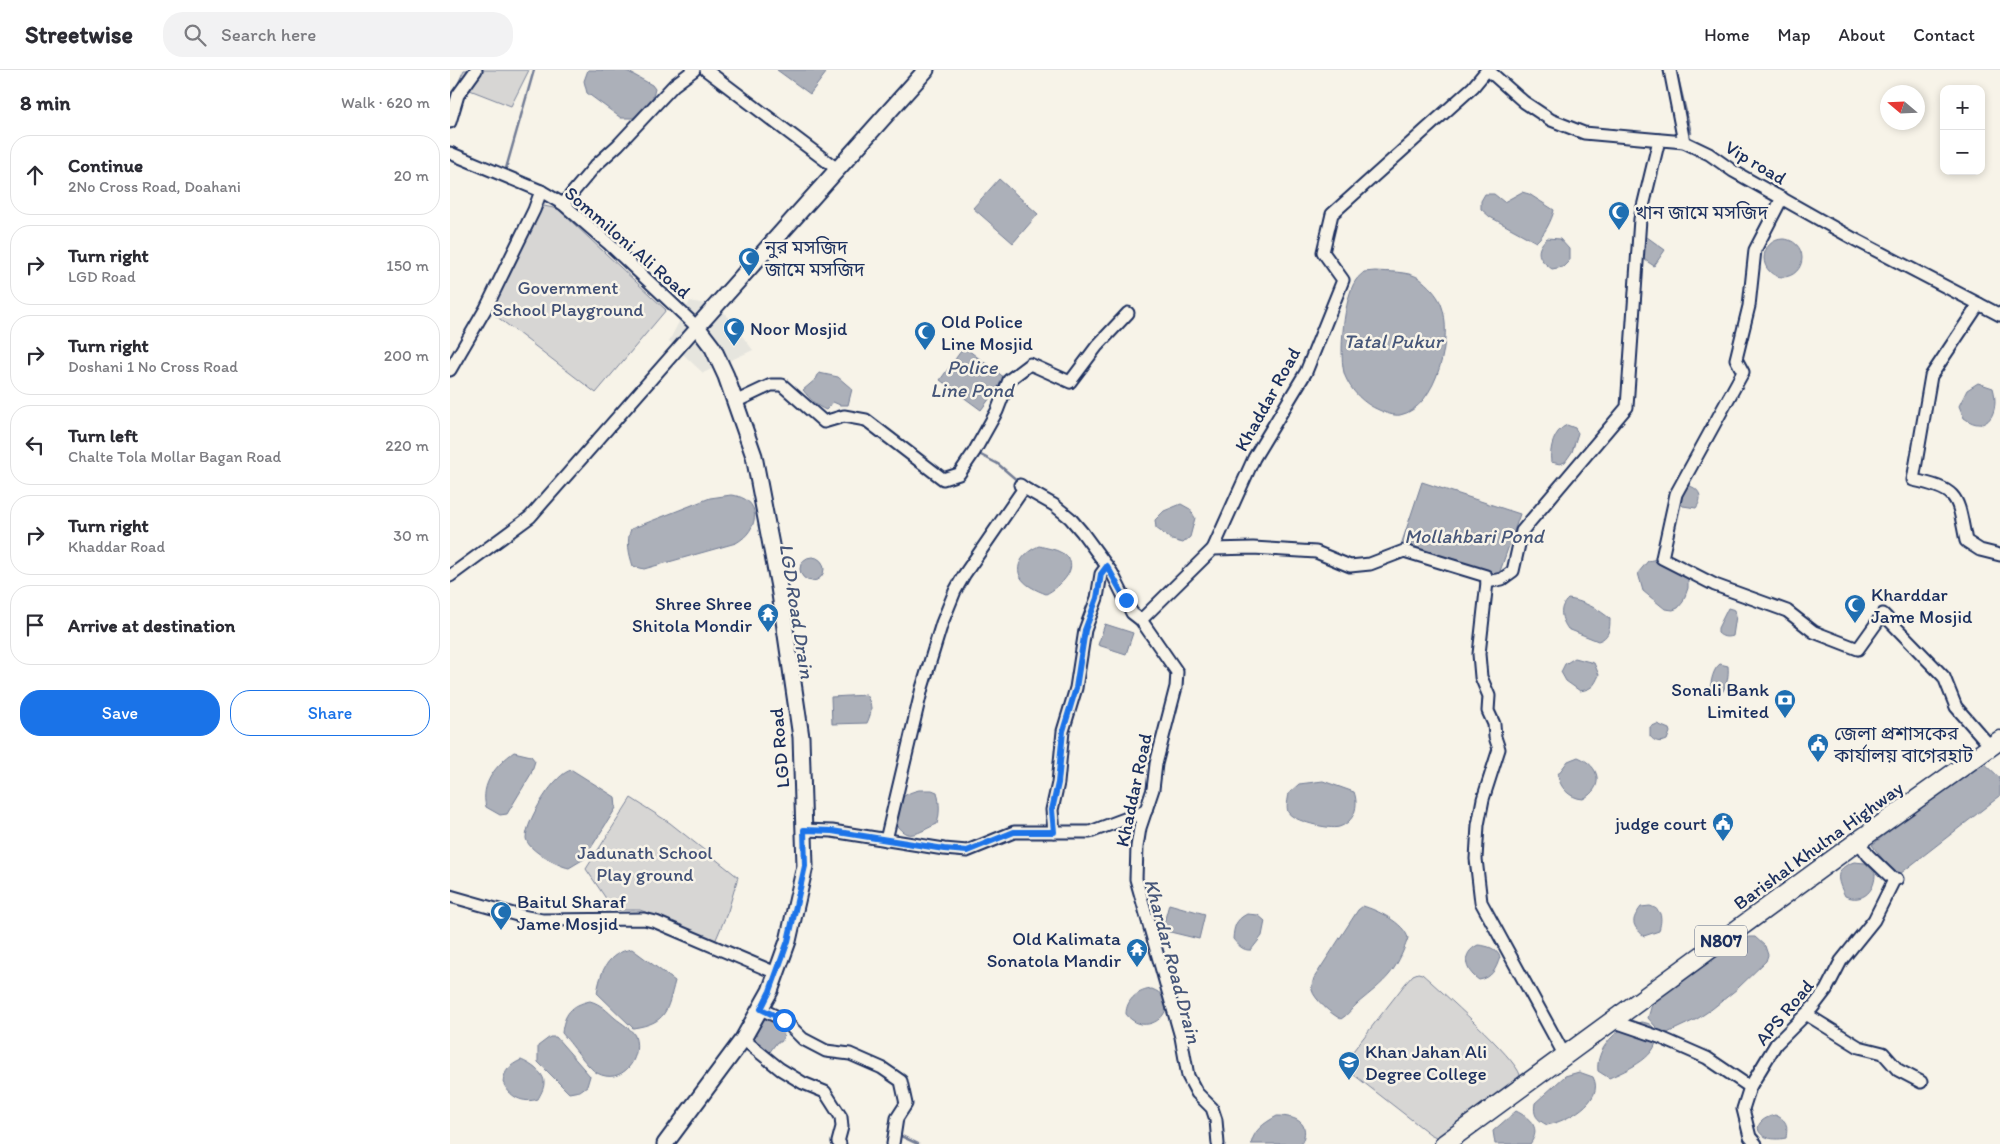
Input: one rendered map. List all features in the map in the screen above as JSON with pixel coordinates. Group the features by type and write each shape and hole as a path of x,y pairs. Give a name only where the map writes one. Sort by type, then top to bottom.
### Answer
{"highway":[{"name":"Barishal Khulna Highway","path":"1444,1144 1858,841 1996,744"}],"main road":[{"path":"697,327 926,70"},
{"name":"LGD Road","path":"665,1144 743,1038 761,1009 770,991 788,941 805,866 801,737 779,586 754,456 713,348 697,327"}],"street":[{"path":"450,122 458,95 476,70"},
{"path":"563,204 596,165 618,145 674,85 694,70"},
{"path":"706,70 837,170"},
{"name":"Vip road","path":"1487,70 1524,102 1551,120 1584,133 1684,142 1709,154 1733,171 1782,198 2000,315"},
{"name":"Khaddar Road","path":"1214,549 1254,458 1306,372 1344,280 1323,252 1332,214 1473,87 1487,70"},
{"path":"1670,70 1684,142"},
{"path":"1487,582 1502,579 1513,572 1522,532 1627,407 1640,219 1659,140"},
{"name":"Sommiloni Ali Road","path":"450,153 540,191 563,204 608,243 697,327"},
{"path":"450,370 486,308 534,210 540,191"},
{"path":"1782,198 1755,250 1749,306 1736,360 1744,372 1676,494 1662,558 1715,585 1787,610 1814,632 1858,649 1883,614 1944,677 1956,707 1996,744"},
{"path":"1979,304 1931,376 1912,480 1942,488 1953,495 1958,505 1966,541 1980,550 2000,555"},
{"path":"734,402 771,385 782,385 824,422 844,416 866,420 943,479 959,474 970,459 997,411 1009,380 1030,364 1070,382 1096,346 1128,313"},
{"path":"450,576 530,517 697,327"},
{"name":"Khaddar Road","path":"886,840 922,688 954,590 1022,487 1054,505 1070,518 1112,573 1132,613 1141,620 1176,672 1176,687 1156,764 1153,789 1137,846 1136,880 1181,1037 1188,1076 1198,1093 1212,1108 1216,1120 1218,1144"},
{"path":"1141,620 1214,549 1253,548 1316,552 1350,566 1370,564 1404,551 1486,576 1487,582 1478,654 1481,678 1490,696 1488,711 1494,724 1495,737 1499,749 1483,799 1478,826 1476,858 1481,902 1565,1056"},
{"path":"1054,832 1052,810 1058,783 1063,731 1076,688 1085,630 1097,598 1101,574 1107,566"},
{"path":"804,830 832,831 967,851 1014,832 1090,832 1146,811"},
{"name":"APS Road","path":"1756,1144 1750,1137 1743,1109 1750,1087 1776,1044 1806,1014 1826,990 1841,961 1874,920 1896,880 1868,855 1858,841"},
{"path":"450,896 542,920 644,919 656,922 776,973"},
{"path":"761,1009 784,1020 803,1039 826,1051 850,1054 882,1068 901,1081 906,1104 897,1118 893,1144"},
{"path":"1806,1014 1859,1046 1883,1053 1898,1070 1921,1082"},
{"path":"1612,1021 1659,1037 1707,1058 1750,1087"},
{"path":"743,1038 780,1069 804,1083 825,1092 841,1117 842,1127 838,1142 840,1144"}],"shaded area":[{"path":"690,301 720,307 753,350 703,373 669,341"}],"green space":[{"path":"464,70 529,70 511,106 457,85"},
{"name":"Government School Playground","path":"544,206 558,209 666,310 596,393 496,316 500,291 506,276"},
{"name":"Jadunath School Play ground","path":"631,798 670,823 738,877 728,911 714,944 674,923 640,910 611,910 605,897 586,869"},
{"path":"1418,973 1431,982 1492,1040 1515,1066 1520,1075 1518,1080 1438,1138 1430,1134 1345,1068 1343,1064 1405,984 1413,975"}],"water":[{"path":"588,70 625,70 652,85 655,89 651,105 637,118 621,118 587,93 584,81"},
{"path":"777,70 822,70 826,73 810,94"},
{"path":"999,179 1038,214 1013,243 973,208"},
{"path":"1522,192 1529,194 1554,210 1547,227 1536,242 1490,217 1481,209 1481,201 1485,194 1494,194 1504,202"},
{"path":"1647,237 1665,250 1654,266 1636,254"},
{"path":"1547,238 1560,239 1569,249 1569,261 1563,267 1552,269 1543,262 1539,255 1540,247"},
{"path":"1783,239 1797,244 1802,258 1797,272 1783,277 1769,272 1764,258 1769,244"},
{"name":"Tatal Pukur","path":"1364,272 1404,273 1419,278 1437,297 1444,317 1443,351 1433,385 1424,399 1413,409 1400,415 1384,412 1363,401 1351,387 1343,367 1343,327 1348,299 1357,279"},
{"name":"Police Line Pond","path":"964,347 1005,378 981,410 940,380"},
{"path":"819,373 838,377 852,389 848,405 840,405 833,402 826,410 811,399 803,390 816,379"},
{"path":"1978,383 1993,388 1995,397 1995,405 1990,418 1980,424 1972,423 1964,418 1959,406 1967,390"},
{"path":"1567,425 1575,428 1578,433 1572,452 1565,462 1560,464 1551,462 1553,440 1562,427"},
{"name":"Mollahbari Pond","path":"1422,482 1520,514 1497,580 1400,548"},
{"path":"1684,485 1693,487 1699,492 1700,499 1696,508 1683,506 1678,502"},
{"path":"731,495 741,497 749,502 753,508 754,515 750,530 736,543 644,569 633,566 629,548 631,529 710,498"},
{"path":"1181,504 1190,509 1195,518 1190,537 1183,543 1172,540 1156,528 1155,520 1164,511"},
{"path":"1039,546 1060,552 1068,558 1071,564 1070,570 1063,582 1046,594 1024,582 1019,570 1019,565 1026,554"},
{"path":"812,557 821,560 824,569 821,578 812,581 803,578 800,569 803,560"},
{"path":"1662,558 1681,569 1688,578 1688,588 1683,602 1678,608 1673,610 1665,609 1643,591 1638,573 1648,561"},
{"path":"1568,599 1590,606 1610,619 1609,630 1605,638 1598,641 1568,629 1562,610"},
{"path":"1728,608 1735,610 1736,616 1733,636 1727,637 1718,633 1718,628"},
{"path":"1105,624 1133,633 1126,654 1098,645"},
{"path":"1575,658 1594,663 1599,675 1590,688 1580,691 1566,681 1561,672 1565,664"},
{"path":"1720,664 1728,666 1728,677 1720,695 1712,693 1710,690 1714,672"},
{"path":"866,695 871,709 867,723 832,724 831,697"},
{"path":"1657,724 1669,729 1670,732 1667,740 1658,741 1650,736 1650,727"},
{"path":"514,752 531,756 535,761 531,774 507,814 500,815 486,807 485,791 487,783 496,769"},
{"path":"1578,757 1591,766 1597,777 1595,789 1583,799 1573,796 1566,791 1560,783 1558,774 1568,761"},
{"path":"1980,759 2000,778 2000,796 1896,877 1872,845"},
{"path":"572,770 615,797 616,808 584,859 569,868 551,861 537,852 528,843 526,838 531,820 543,798 558,779"},
{"path":"1323,781 1354,792 1356,807 1352,817 1344,825 1334,828 1312,824 1296,819 1288,812 1289,793 1299,784"},
{"path":"919,790 937,792 939,808 937,824 918,833 908,834 899,828 894,821 897,809 903,797"},
{"path":"1854,862 1865,863 1875,872 1875,879 1871,890 1863,897 1851,898 1845,896 1840,885 1840,872 1847,865"},
{"path":"1169,904 1205,914 1199,939 1162,930"},
{"path":"1363,906 1396,922 1408,938 1399,960 1389,975 1341,1019 1320,1002 1313,994 1312,986 1314,978 1358,910"},
{"path":"1650,906 1659,913 1661,919 1660,927 1659,931 1644,936 1637,929 1634,919 1641,907"},
{"path":"1247,914 1258,915 1265,921 1262,936 1251,950 1243,949 1233,939 1236,924"},
{"path":"1749,937 1755,937 1765,946 1768,955 1766,961 1737,989 1712,1009 1697,1019 1663,1035 1648,1018 1653,1001 1724,948"},
{"path":"1478,945 1491,948 1500,957 1493,972 1479,980 1470,971 1466,962 1469,952"},
{"path":"632,949 675,981 664,1014 653,1023 633,1028 597,993 603,970 607,964 617,954"},
{"path":"1152,989 1162,995 1166,1003 1165,1011 1161,1018 1153,1023 1135,1022 1126,1014 1128,1004 1138,993"},
{"path":"590,1001 604,1008 634,1033 637,1045 636,1053 633,1061 622,1073 606,1076 597,1073 584,1061 562,1033 570,1011 578,1005"},
{"path":"769,1018 780,1024 784,1034 781,1042 777,1042 769,1053 766,1054 763,1053 761,1046 750,1037 761,1019"},
{"path":"1641,1022 1650,1024 1655,1032 1654,1048 1649,1055 1633,1066 1609,1078 1598,1071 1601,1053 1612,1037 1622,1029"},
{"path":"550,1037 556,1037 590,1076 587,1086 580,1091 569,1093 538,1062 538,1046"},
{"path":"521,1060 536,1069 544,1079 538,1099 527,1101 517,1098 509,1092 503,1082 508,1069"},
{"path":"1579,1072 1593,1077 1594,1094 1589,1102 1582,1109 1564,1120 1547,1125 1540,1121 1534,1111 1535,1103 1565,1076"},
{"path":"1516,1111 1530,1120 1535,1128 1530,1144 1495,1144 1493,1131"},
{"path":"1775,1115 1786,1124 1786,1138 1768,1138 1759,1131 1758,1127 1761,1122"},
{"path":"1277,1116 1290,1117 1300,1122 1305,1131 1301,1144 1251,1144 1254,1135 1260,1127"}],"waterway":[{"path":"505,172 534,70"},
{"name":"Khardar Road Drain","path":"1676,70 1691,133"},
{"path":"979,454 998,464 1019,482"},
{"path":"897,1134 918,1144"}],"place":[{"name":"খান জামে মসজিদ","path":"1619,231"},
{"name":"নুর মসজিদ জামে মসজিদ","path":"749,277"},
{"name":"Noor Mosjid","path":"734,347"},
{"name":"Old Police Line Mosjid","path":"925,351"},
{"name":"Kharddar Jame Mosjid","path":"1855,624"},
{"name":"Shree Shree Shitola Mondir","path":"768,633"},
{"name":"Sonali Bank Limited","path":"1785,719"},
{"name":"জেলা প্রশাসকের কার্যালয় বাগেরহাট","path":"1818,763"},
{"name":"judge court","path":"1723,842"},
{"name":"Baitul Sharaf Jame Mosjid","path":"501,931"},
{"name":"Old Kalimata Sonatola Mandir","path":"1137,968"},
{"name":"Khan Jahan Ali Degree College","path":"1349,1081"}],"route":[{"path":"784,1020 774,1017 761,1009 770,991 788,941 805,866 804,830 832,831 967,851 1014,832 1054,832 1052,810 1058,783 1063,731 1076,688 1085,630 1097,598 1101,574 1107,566 1126,600"}],"water label":[{"name":"LGD Road Drain","path":"797,611"}]}
